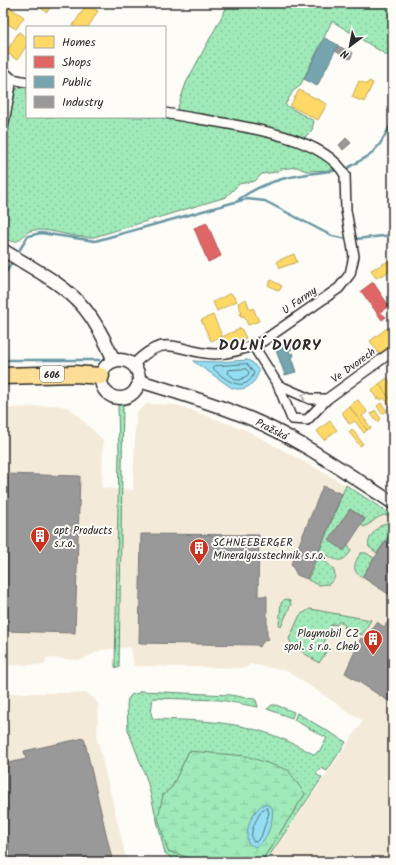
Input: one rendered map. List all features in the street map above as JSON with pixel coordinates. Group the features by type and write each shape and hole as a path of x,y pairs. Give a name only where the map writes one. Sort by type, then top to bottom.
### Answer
{"highway":[{"name":"606","path":"3,376 68,374 101,376"}],"main road":[{"path":"3,250 63,288 77,300 93,319 114,360"},
{"path":"114,360 124,360 133,365 139,375 139,381 132,394 122,398 117,398 112,396 103,388 101,376 105,367 114,360"},
{"name":"Pražská","path":"139,381 207,402 250,418 297,442 393,503"}],"street":[{"path":"3,72 12,79 26,82"},
{"path":"3,128 12,79"},
{"name":"U Farmy","path":"133,365 151,349 166,345 213,354 226,353 253,345 339,288 347,279 352,269 354,256 346,210 345,175 333,160 321,151 260,129 166,113"},
{"name":"Ve Dvorech","path":"253,345 278,385 292,419 307,420 326,399 393,351"},
{"name":"Ve Dvorech","path":"278,385 310,399 326,399"}],"shaded area":[{"path":"147,404 177,405 248,431 346,485 393,515 393,862 266,862 363,721 287,671 250,664 246,668 134,666 131,647 101,650 81,660 46,658 45,665 3,665 3,409 55,405 70,408 103,440 102,488 133,490 136,413"},
{"path":"3,693 88,693 98,703 97,738 127,862 3,862"}],"green space":[{"path":"229,3 393,3 393,59 332,21 300,86 293,91 285,105 314,121 312,130 304,138 260,125 177,110 186,83"},
{"path":"26,87 26,118 166,117 247,131 304,148 315,153 328,162 334,170 306,171 297,167 262,174 255,181 239,184 226,197 94,237 79,237 49,231 35,230 26,233 18,241 10,241 3,238 3,145 16,89"},
{"path":"118,404 123,404 119,668 115,667 119,453"},
{"path":"346,485 393,516 380,516 364,527 361,525 365,519 350,509 329,540 344,550 348,545 351,551 344,559 337,560 321,551 318,556 332,568 335,576 329,584 319,585 308,580"},
{"path":"386,523 393,526 393,530 377,553 369,547 369,540 376,529"},
{"path":"361,553 366,553 374,558 362,577 358,575 355,569 357,559"},
{"path":"285,599 290,601 291,604 281,627 279,626 281,603"},
{"path":"310,609 371,620 362,635 344,628 345,625 339,621 337,625 332,624 321,650 326,652 319,663 293,646 289,639 300,615"},
{"path":"140,691 230,695 254,699 256,700 258,707 220,700 153,698 151,713 153,719 198,721 237,725 274,736 315,755 318,751 320,751 327,738 294,720 297,713 346,742 327,771 321,768 316,774 322,778 265,862 261,862 305,794 189,751 172,787 163,795 168,851 190,858 194,862 171,860 171,858 165,853 147,780 128,730 128,699 131,695 139,693"},
{"path":"272,705 276,705 294,712 292,718 267,709"},
{"path":"189,751 246,756 288,770 305,794 261,862 194,862 190,858 168,851 158,818 163,795 172,787"}],"water":[{"path":"248,360 253,363 259,371 255,380 249,386 242,389 232,388 193,361 218,362"},
{"path":"265,804 272,807 273,812 271,823 263,841 255,847 248,843 248,827 253,815 261,806"}],"building: Homes":[{"path":"3,3 24,17 16,29 3,21"},
{"path":"33,3 53,3 47,12"},
{"path":"87,4 98,11 89,26 73,26"},
{"path":"19,32 26,37 26,46 17,60 6,52"},
{"path":"359,81 367,84 369,81 373,83 364,102 352,97"},
{"path":"299,90 327,104 318,120 290,106"},
{"path":"294,254 297,262 280,268 277,261"},
{"path":"393,259 393,270 376,278 371,270"},
{"path":"271,280 282,286 279,291 268,285"},
{"path":"231,293 237,301 217,311 213,302"},
{"path":"246,299 250,310 253,308 259,321 248,325 244,316 241,317 240,314 242,313 238,303"},
{"path":"213,315 222,336 211,341 201,320"},
{"path":"241,328 246,338 227,346 222,337"},
{"path":"387,328 393,336 393,344 379,354 370,341"},
{"path":"387,378 393,386 393,391 391,393 393,396 393,403 379,384"},
{"path":"379,384 393,403 393,409 384,398 381,400 379,397 377,399 371,390"},
{"path":"358,400 367,412 362,416 371,428 367,430 349,406"},
{"path":"381,403 387,411 382,414 377,406"},
{"path":"349,406 367,430 364,433 355,421 349,424 342,412"},
{"path":"375,410 381,419 377,422 371,414"},
{"path":"330,421 337,430 324,440 317,431"},
{"path":"352,429 363,444 360,446 349,432"}],"building: Shops":[{"path":"207,223 221,256 208,262 194,228"},
{"path":"373,282 389,306 380,312 386,317 382,320 361,291"}],"building: Public":[{"path":"325,38 338,45 317,86 304,79"},
{"path":"285,341 287,345 290,344 292,349 289,351 290,354 293,353 294,356 291,357 296,372 285,375 274,345"}],"building: Industry":[{"path":"338,46 353,53 350,59 335,51"},
{"path":"346,138 351,143 343,150 339,145"},
{"name":"apt Products s.r.o.","path":"3,474 80,476 75,633 3,631"},
{"path":"323,486 342,494 307,579 297,575 291,564"},
{"path":"350,509 365,519 344,551 329,540"},
{"path":"393,530 393,597 362,577"},
{"name":"SCHNEEBERGER Mineralgusstechnik s.r.o.","path":"141,534 259,535 258,596 267,596 267,635 269,639 265,640 259,647 257,645 139,643"},
{"name":"Playmobil CZ spol. s r.o. Cheb","path":"393,614 393,704 345,673 361,638 365,640 377,622 384,627"},
{"path":"84,738 112,859 97,862 3,862 3,764 26,759 24,751"}],"waterway":[{"path":"344,170 370,155 380,144 393,121"},
{"path":"239,199 251,191 275,181 299,175 339,170"},
{"path":"19,251 28,236 41,233 95,241 246,199 265,201 332,236 347,239"},
{"path":"355,239 393,235"},
{"path":"3,277 11,264"},
{"path":"3,360 99,360"}],"place":[{"name":"apt Products s.r.o.","path":"40,553"},
{"name":"SCHNEEBERGER Mineralgusstechnik s.r.o.","path":"199,565"},
{"name":"Playmobil CZ spol. s r.o. Cheb","path":"373,656"}],"district":[{"name":"DOLNÍ DVORY","path":"270,345"}]}
